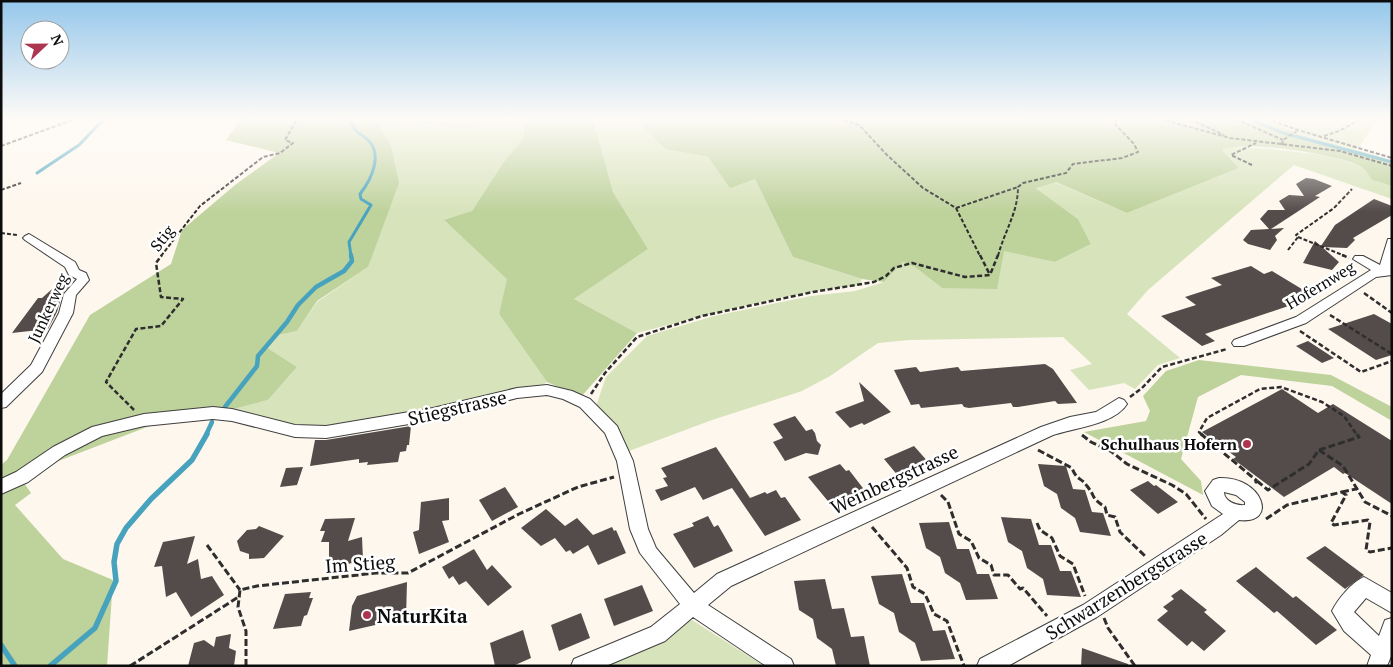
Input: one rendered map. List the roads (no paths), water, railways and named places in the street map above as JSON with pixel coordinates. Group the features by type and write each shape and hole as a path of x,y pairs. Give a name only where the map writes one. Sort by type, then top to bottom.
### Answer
{"street":[{"name":"Junkerweg","path":"1,403 37,368 66,313 70,294 83,280 82,276 73,272 71,265 29,238"},
{"path":"1387,271 1386,265 1392,242"},
{"path":"1355,259 1387,271"},
{"name":"Hofernweg","path":"1239,342 1301,320 1372,274 1387,271"},
{"name":"Stiegstrasse","path":"1,487 22,477 59,451 98,431 144,420 213,413 232,415 295,431 326,432 433,414 517,394 547,390 567,395 585,403 611,430 628,474 639,529 650,553 693,606 784,666"},
{"name":"Weinbergstrasse","path":"581,666 658,634 724,580 1024,442 1070,424 1100,417 1119,404"},
{"path":"1224,484 1250,486 1254,508 1247,513 1234,512 1217,500 1214,491 1224,484"},
{"name":"Schwarzenbergstrasse","path":"987,666 1092,610 1215,530 1231,518 1234,512"},
{"path":"1392,604 1364,586 1342,611 1380,659 1392,627"}],"waterway":[{"path":"37,173 71,150"},
{"path":"351,256 349,242 371,205 361,199 360,194 372,174 375,159 374,150"},
{"path":"1347,150 1392,162"},
{"path":"225,407 257,366 258,356 287,322 298,305 316,287 344,271 352,261 351,255"},
{"path":"206,435 212,422"},
{"path":"50,666 95,628 116,581 114,562 117,544 126,528 151,499 192,460 207,434"},
{"path":"1,645 15,666"}],"place":[{"name":"Schulhaus Hofern","path":"1247,444"},
{"name":"NaturKita","path":"367,615"}]}
